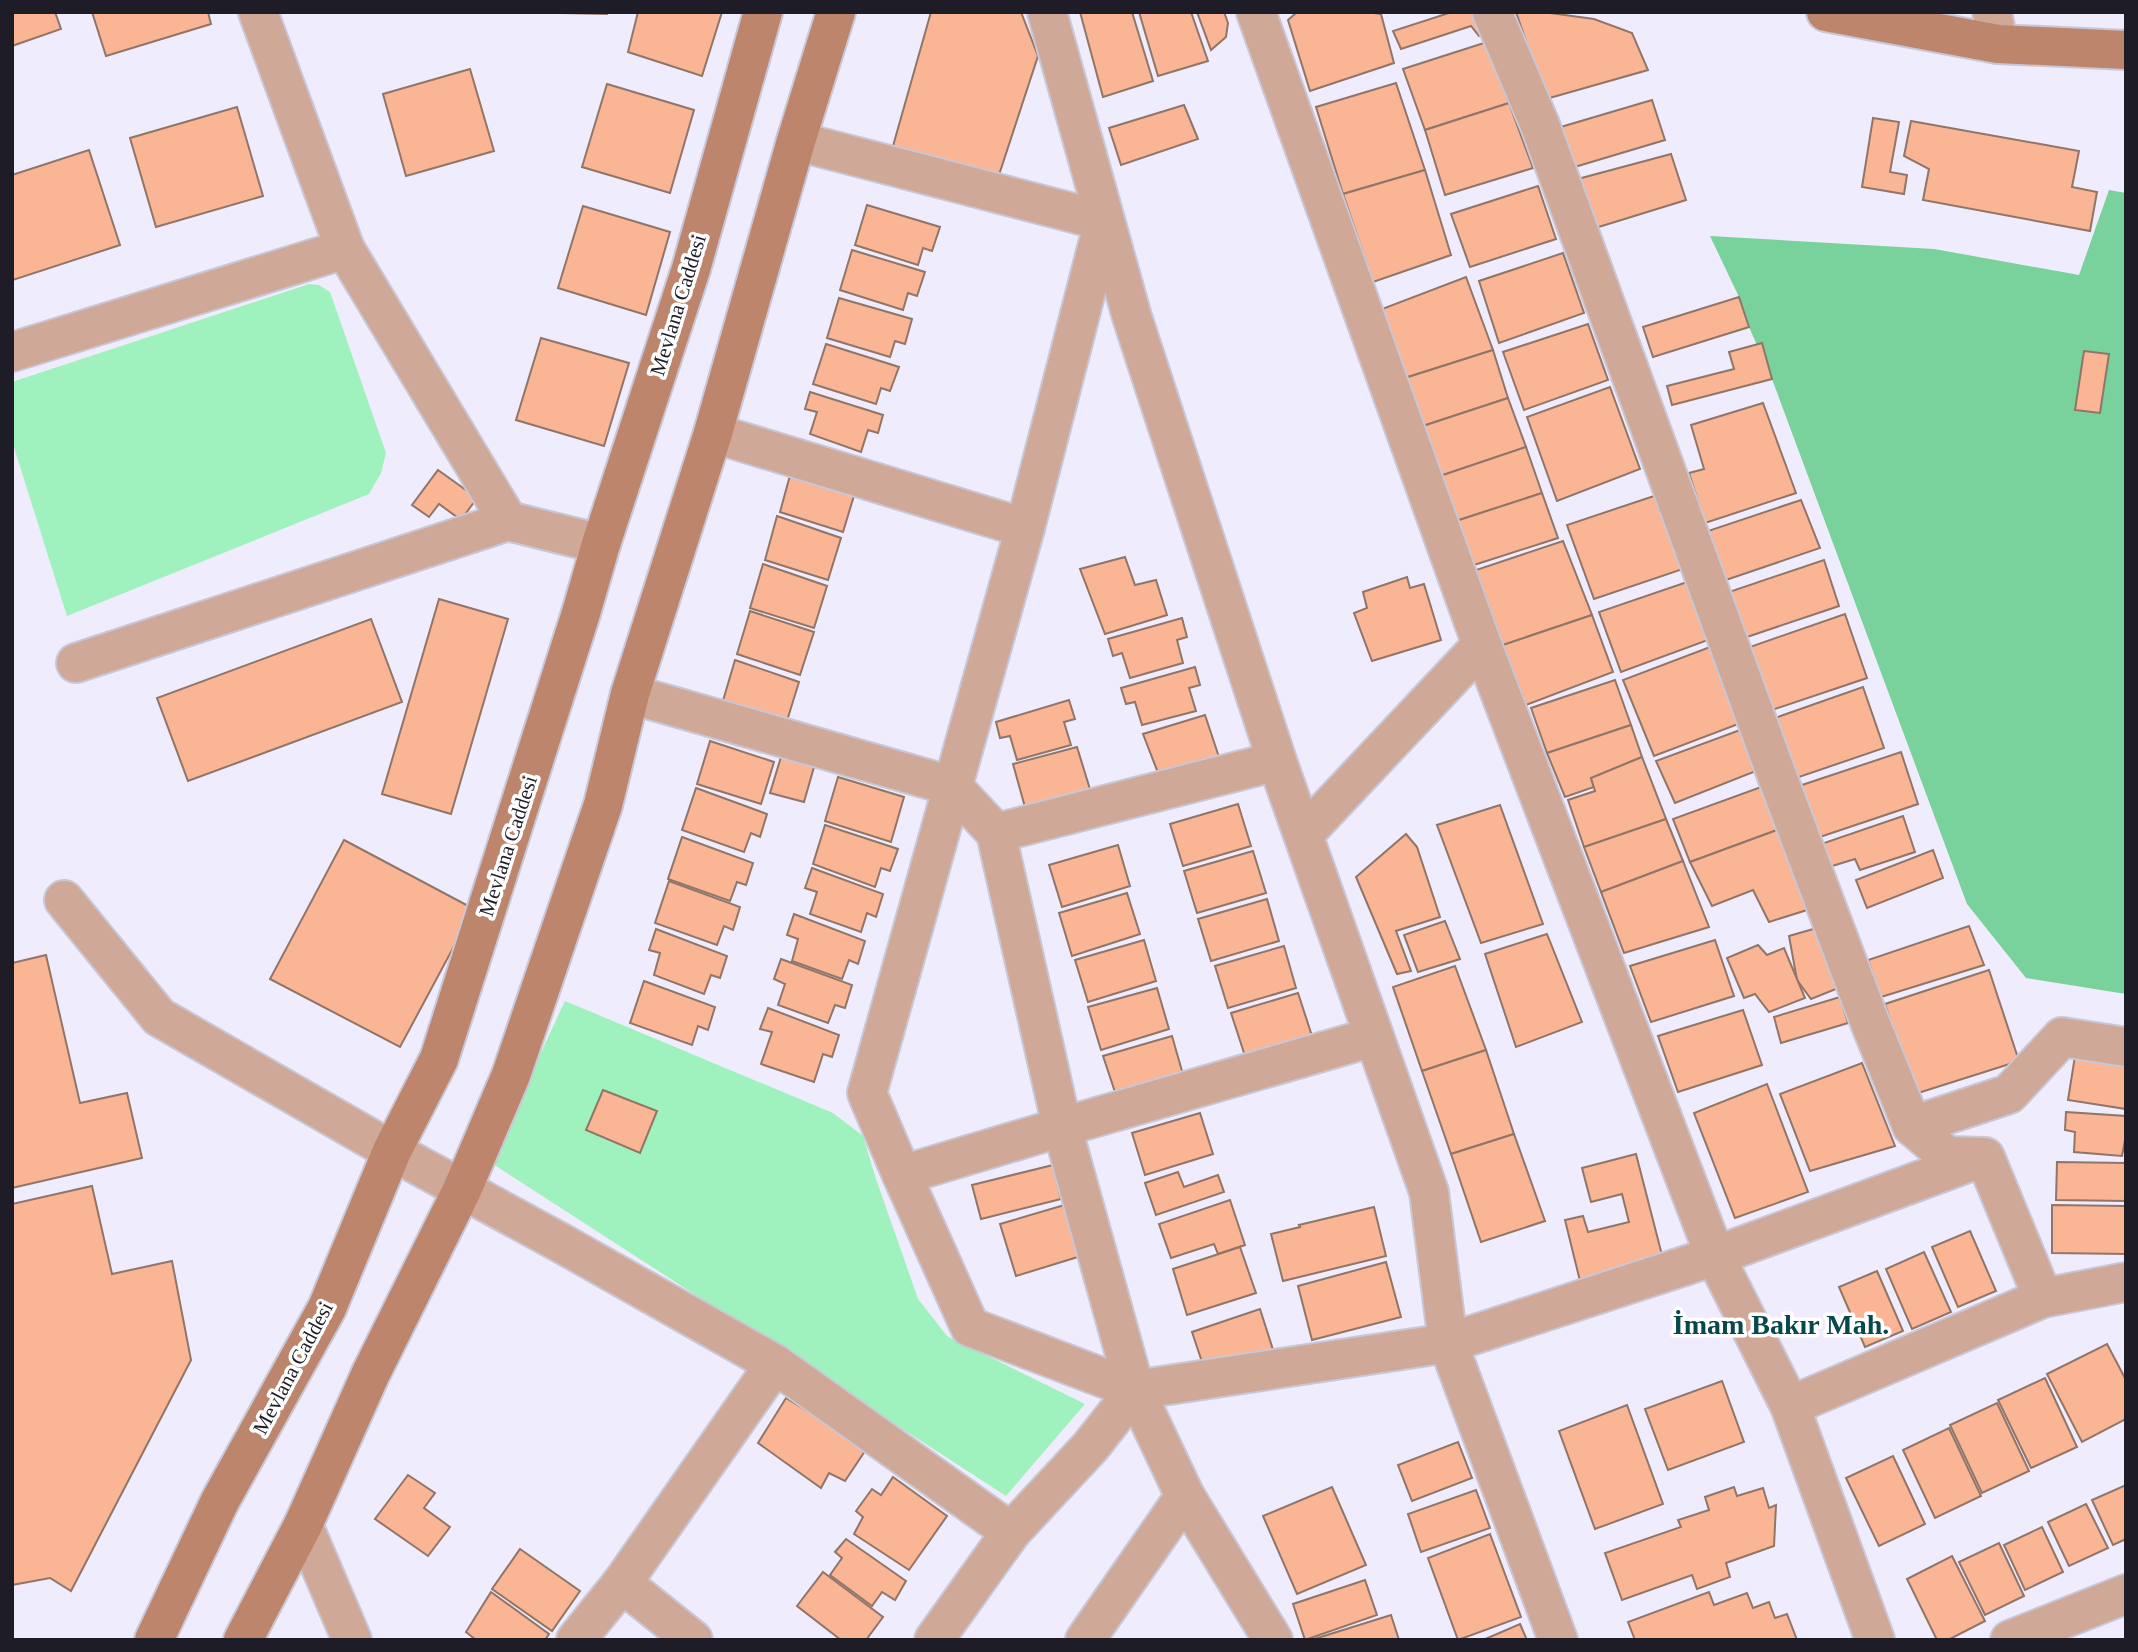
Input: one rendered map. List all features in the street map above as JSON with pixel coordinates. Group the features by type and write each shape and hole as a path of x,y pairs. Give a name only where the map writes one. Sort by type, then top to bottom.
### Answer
{"main road":[{"name":"Mevlana Caddesi","path":"155,1640 220,1501 327,1308 392,1151 439,1059 601,544 691,269 763,12"},
{"path":"243,1640 303,1525 371,1373 462,1190 511,1075 603,805 630,694 713,433 796,141 836,12"},
{"path":"1826,12 1995,28 2126,50"}],"street":[{"path":"258,12 345,249 508,521"},
{"path":"1048,12 1132,317 1277,761 1429,1192 1448,1343 1558,1640"},
{"path":"1256,12 1482,645 1715,1256 1790,1406 1875,1640"},
{"path":"1492,12 1540,125 1782,789 1871,1026 1912,1126 1947,1156 1985,1157"},
{"path":"796,141 1104,221"},
{"path":"1104,221 1025,528 867,1093 970,1327 1135,1390 1448,1343 1715,1256 1985,1157"},
{"path":"12,352 345,249"},
{"path":"713,433 1025,528"},
{"path":"76,663 508,521 601,544"},
{"path":"1304,834 1482,645"},
{"path":"630,694 952,786 996,833 1062,1126 1135,1390 1185,1496 1273,1640"},
{"path":"996,833 1277,761"},
{"path":"64,901 159,1017 392,1151 775,1364 1011,1532"},
{"path":"902,1175 1373,1037"},
{"path":"1912,1126 2009,1094 2062,1037 2126,1047"},
{"path":"1985,1157 2043,1298"},
{"path":"1790,1406 2043,1298 2126,1282"},
{"path":"576,1640 622,1583 775,1364"},
{"path":"934,1640 1011,1532 1091,1446 1135,1390"},
{"path":"1085,1640 1185,1496"},
{"path":"303,1525 352,1640"},
{"path":"622,1583 693,1640"},
{"path":"2010,1640 2126,1594"}],"green space":[{"path":"2109,190 2126,193 2126,994 2026,978 1967,904 1772,379 1739,297 1710,236 1934,249 2079,275"},
{"path":"309,284 319,285 330,292 386,453 381,473 369,494 67,616 12,441 12,382"},
{"path":"565,1001 833,1113 863,1136 918,1299 947,1336 1085,1404 1006,1496 490,1162"}],"building":[{"path":"12,12 55,12 61,29 12,46"},
{"path":"92,12 208,12 211,24 106,56"},
{"path":"515,12 607,12 607,14"},
{"path":"638,12 722,12 702,76 628,52"},
{"path":"931,12 1021,12 1038,56 996,184 891,153"},
{"path":"1080,12 1132,12 1153,81 1103,97"},
{"path":"1139,12 1191,12 1208,61 1158,76"},
{"path":"1197,12 1224,12 1228,23 1226,37 1211,50"},
{"path":"1297,12 1381,14 1394,63 1310,91 1288,20"},
{"path":"1452,12 1483,12 1488,31 1479,36 1471,26 1401,49 1393,31"},
{"path":"1516,12 1594,19 1632,33 1648,70 1546,99"},
{"path":"1487,42 1509,103 1425,130 1403,69"},
{"path":"470,69 494,151 406,176 383,94"},
{"path":"1396,83 1425,170 1343,194 1316,107"},
{"path":"607,84 694,110 670,193 582,167"},
{"path":"1652,100 1665,140 1568,169 1554,129"},
{"path":"1509,103 1533,168 1445,195 1425,130"},
{"path":"1184,105 1198,139 1121,165 1109,128"},
{"path":"237,107 263,196 156,227 130,138"},
{"path":"1873,118 1899,122 1890,172 1907,175 1904,194 1862,187"},
{"path":"1911,121 2079,151 2072,187 2097,192 2090,231 1923,200 1929,169 1904,156"},
{"path":"89,150 120,245 13,280 12,175"},
{"path":"1671,154 1686,200 1589,230 1574,180"},
{"path":"1425,170 1451,255 1373,282 1343,194"},
{"path":"1538,186 1556,239 1470,267 1451,214"},
{"path":"867,205 940,227 932,251 923,248 918,265 855,245"},
{"path":"583,206 670,232 646,315 558,288"},
{"path":"852,250 925,272 917,296 908,293 903,310 840,290"},
{"path":"1563,253 1584,313 1499,343 1479,281"},
{"path":"1466,277 1493,350 1405,378 1382,309"},
{"path":"1739,297 1749,327 1653,357 1643,327"},
{"path":"839,298 912,319 905,344 895,341 890,357 827,338"},
{"path":"1588,324 1608,380 1524,410 1503,352"},
{"path":"541,338 629,363 604,446 516,420"},
{"path":"1762,343 1772,379 1672,405 1667,386 1734,369 1729,352"},
{"path":"826,344 899,367 890,391 881,388 876,404 813,384"},
{"path":"1493,350 1508,398 1423,426 1405,378"},
{"path":"2084,351 2109,354 2100,413 2075,410"},
{"path":"1610,387 1640,469 1557,501 1527,417"},
{"path":"810,392 883,415 878,433 868,430 861,452 810,434 817,412 805,409"},
{"path":"1508,398 1526,447 1440,476 1423,426"},
{"path":"1763,403 1796,493 1705,523 1689,473 1704,469 1691,425"},
{"path":"1526,447 1542,493 1456,521 1440,476"},
{"path":"792,468 856,489 843,532 780,512"},
{"path":"438,470 477,498 461,520 439,504 429,517 412,505"},
{"path":"1542,493 1558,538 1474,565 1456,521"},
{"path":"1654,496 1683,569 1594,599 1567,525"},
{"path":"1801,500 1820,548 1723,581 1705,532"},
{"path":"777,516 841,538 828,580 765,560"},
{"path":"1563,541 1592,615 1503,645 1476,570"},
{"path":"1125,557 1135,585 1156,580 1167,615 1105,634 1080,569"},
{"path":"1824,560 1839,606 1744,638 1726,593"},
{"path":"763,564 827,586 814,628 750,608"},
{"path":"1407,577 1410,588 1424,584 1441,640 1372,661 1354,613 1367,608 1363,592"},
{"path":"1687,582 1708,640 1621,672 1599,612"},
{"path":"439,599 508,619 451,814 382,794"},
{"path":"750,611 814,632 800,675 737,654"},
{"path":"1845,614 1867,678 1769,711 1747,648"},
{"path":"1592,615 1613,672 1526,705 1503,645"},
{"path":"1182,618 1187,637 1177,640 1183,663 1130,678 1122,653 1113,656 1108,639"},
{"path":"371,619 402,702 188,781 157,698"},
{"path":"1710,647 1741,723 1654,756 1623,680"},
{"path":"735,660 799,682 786,724 722,704"},
{"path":"1195,667 1200,685 1189,688 1196,711 1142,725 1135,702 1126,704 1121,688"},
{"path":"1615,680 1631,725 1547,753 1531,708"},
{"path":"1863,687 1884,748 1793,779 1772,719"},
{"path":"1069,700 1075,719 1064,722 1071,745 1017,760 1010,736 1000,738 996,722"},
{"path":"1205,715 1220,760 1160,778 1143,734"},
{"path":"1631,725 1642,757 1591,778 1594,787 1565,797 1547,753"},
{"path":"1740,730 1756,771 1675,803 1656,761"},
{"path":"710,741 774,762 761,804 697,784"},
{"path":"1077,747 1093,799 1028,818 1013,764"},
{"path":"1901,752 1918,804 1817,838 1799,786"},
{"path":"818,753 804,802 770,793 781,757"},
{"path":"1642,757 1666,819 1584,847 1568,800 1595,791 1591,778"},
{"path":"838,777 904,797 891,842 825,821"},
{"path":"1761,787 1777,830 1690,862 1673,819"},
{"path":"696,788 767,814 760,837 751,833 744,852 682,830"},
{"path":"1238,804 1251,846 1183,866 1170,824"},
{"path":"1500,805 1543,924 1481,943 1437,825"},
{"path":"1903,816 1915,852 1860,870 1855,859 1829,867 1821,844"},
{"path":"1666,819 1683,861 1601,892 1584,847"},
{"path":"825,825 898,849 890,871 881,868 875,887 813,864"},
{"path":"1777,830 1807,910 1769,922 1753,890 1712,906 1690,862"},
{"path":"1406,834 1417,847 1440,917 1396,931 1411,971 1397,974 1356,877"},
{"path":"682,837 753,863 746,885 737,882 730,901 668,879"},
{"path":"344,840 474,909 400,1047 270,979"},
{"path":"1118,845 1130,886 1062,907 1049,865"},
{"path":"1933,850 1943,878 1867,908 1856,880"},
{"path":"1253,851 1266,893 1197,913 1184,871"},
{"path":"1683,861 1709,927 1624,953 1601,892"},
{"path":"812,868 883,894 876,917 867,913 861,932 810,914 817,892 805,888"},
{"path":"669,881 740,907 733,930 724,926 717,945 655,923"},
{"path":"1127,893 1140,934 1072,956 1059,913"},
{"path":"1267,899 1279,941 1211,961 1198,919"},
{"path":"794,914 865,941 858,964 849,960 842,979 792,961 798,939 787,935"},
{"path":"1445,921 1460,959 1418,972 1404,935"},
{"path":"1827,925 1841,987 1811,999 1797,980 1789,936"},
{"path":"1969,926 1984,965 1881,997 1868,960"},
{"path":"656,929 727,956 720,978 711,975 704,994 654,975 660,953 649,950"},
{"path":"1547,934 1582,1022 1516,1047 1485,954"},
{"path":"1144,940 1156,981 1088,1002 1075,960"},
{"path":"1715,940 1734,996 1651,1022 1630,966"},
{"path":"1758,945 1767,955 1784,948 1805,998 1769,1012 1755,994 1744,998 1727,958"},
{"path":"1284,946 1296,988 1228,1008 1215,966"},
{"path":"46,955 80,1103 127,1093 142,1158 12,1188 12,963"},
{"path":"781,959 852,985 845,1008 835,1005 828,1023 778,1005 785,984 774,979"},
{"path":"1455,966 1486,1050 1422,1071 1393,987"},
{"path":"1989,970 2019,1061 1915,1094 1885,1004"},
{"path":"644,981 715,1007 708,1030 698,1026 692,1045 630,1023"},
{"path":"1157,988 1169,1029 1101,1050 1088,1007"},
{"path":"1298,993 1313,1039 1246,1059 1231,1013"},
{"path":"1840,997 1848,1023 1781,1043 1774,1017"},
{"path":"768,1008 839,1035 832,1057 823,1054 814,1082 761,1064 772,1032 760,1029"},
{"path":"1743,1010 1762,1065 1678,1092 1658,1036"},
{"path":"1172,1036 1184,1078 1117,1098 1103,1056"},
{"path":"1486,1050 1514,1134 1451,1154 1422,1071"},
{"path":"2075,1056 2126,1064 2126,1109 2068,1100"},
{"path":"1862,1063 1895,1146 1810,1171 1780,1094"},
{"path":"1767,1084 1808,1192 1735,1218 1694,1113"},
{"path":"603,1090 657,1111 640,1153 586,1130"},
{"path":"2066,1112 2126,1116 2122,1156 2074,1152 2075,1132 2065,1130"},
{"path":"1200,1113 1213,1154 1145,1175 1132,1133"},
{"path":"1514,1134 1545,1221 1481,1242 1451,1154"},
{"path":"1636,1154 1663,1259 1580,1281 1565,1220 1583,1216 1588,1232 1629,1222 1622,1194 1591,1202 1582,1168"},
{"path":"2057,1162 2126,1163 2126,1201 2056,1200"},
{"path":"1053,1165 1061,1199 981,1219 972,1185"},
{"path":"1178,1172 1184,1187 1218,1175 1224,1192 1156,1215 1145,1183"},
{"path":"92,1186 112,1274 172,1261 191,1360 71,1591 50,1578 12,1585 12,1204"},
{"path":"1230,1200 1245,1245 1218,1254 1214,1244 1171,1258 1159,1224"},
{"path":"1078,1201 1094,1252 1016,1276 1000,1224"},
{"path":"2052,1205 2126,1206 2126,1254 2052,1253"},
{"path":"1374,1207 1386,1256 1283,1281 1271,1234"},
{"path":"1970,1231 1996,1291 1958,1307 1932,1247"},
{"path":"1240,1247 1256,1293 1187,1315 1173,1269"},
{"path":"1924,1252 1951,1312 1912,1329 1886,1269"},
{"path":"1386,1262 1401,1317 1312,1340 1298,1286"},
{"path":"1877,1271 1903,1331 1865,1347 1839,1287"},
{"path":"1260,1309 1275,1356 1207,1377 1192,1332"},
{"path":"2107,1344 2126,1380 2126,1419 2082,1442 2047,1374"},
{"path":"2045,1378 2077,1447 2031,1468 1998,1400"},
{"path":"1722,1381 1744,1442 1668,1470 1645,1409"},
{"path":"786,1398 867,1448 845,1481 829,1473 821,1488 758,1443"},
{"path":"1997,1403 2029,1471 1982,1493 1950,1425"},
{"path":"1627,1405 1663,1504 1595,1529 1559,1431"},
{"path":"1949,1428 1981,1496 1935,1518 1903,1450"},
{"path":"1458,1442 1472,1478 1412,1501 1398,1465"},
{"path":"1893,1456 1925,1524 1879,1546 1846,1478"},
{"path":"408,1475 435,1493 424,1508 450,1527 428,1556 375,1519"},
{"path":"893,1477 947,1516 909,1570 854,1534 863,1517 856,1511 872,1489 881,1495"},
{"path":"2126,1485 2126,1539 2113,1545 2092,1500"},
{"path":"1332,1487 1366,1565 1297,1594 1263,1516"},
{"path":"1734,1487 1737,1496 1763,1488 1769,1508 1776,1505 1774,1546 1726,1563 1730,1577 1697,1589 1692,1575 1622,1600 1605,1553 1681,1527 1678,1520 1709,1510 1705,1497"},
{"path":"1476,1490 1490,1528 1421,1552 1408,1514"},
{"path":"2086,1504 2108,1548 2069,1566 2048,1522"},
{"path":"2042,1527 2063,1572 2025,1590 2004,1545"},
{"path":"1490,1534 1521,1617 1458,1640 1428,1558"},
{"path":"846,1539 906,1581 895,1600 882,1592 872,1606 830,1575 842,1558 835,1552"},
{"path":"1999,1543 2024,1596 1985,1615 1959,1562"},
{"path":"520,1549 580,1591 552,1631 492,1589"},
{"path":"1952,1556 1985,1621 1948,1640 1937,1640 1907,1579"},
{"path":"823,1572 883,1617 866,1640 841,1640 797,1606"},
{"path":"1365,1580 1377,1615 1305,1640 1293,1604"},
{"path":"491,1592 549,1634 545,1640 476,1640 466,1632"},
{"path":"1709,1592 1714,1605 1747,1593 1753,1608 1769,1602 1775,1618 1787,1614 1797,1640 1635,1640 1628,1622"},
{"path":"1391,1615 1399,1640 1311,1640"},
{"path":"1520,1624 1527,1640 1483,1640"}],"district":[{"name":"İmam Bakır Mah.","path":"1781,1324"}]}
